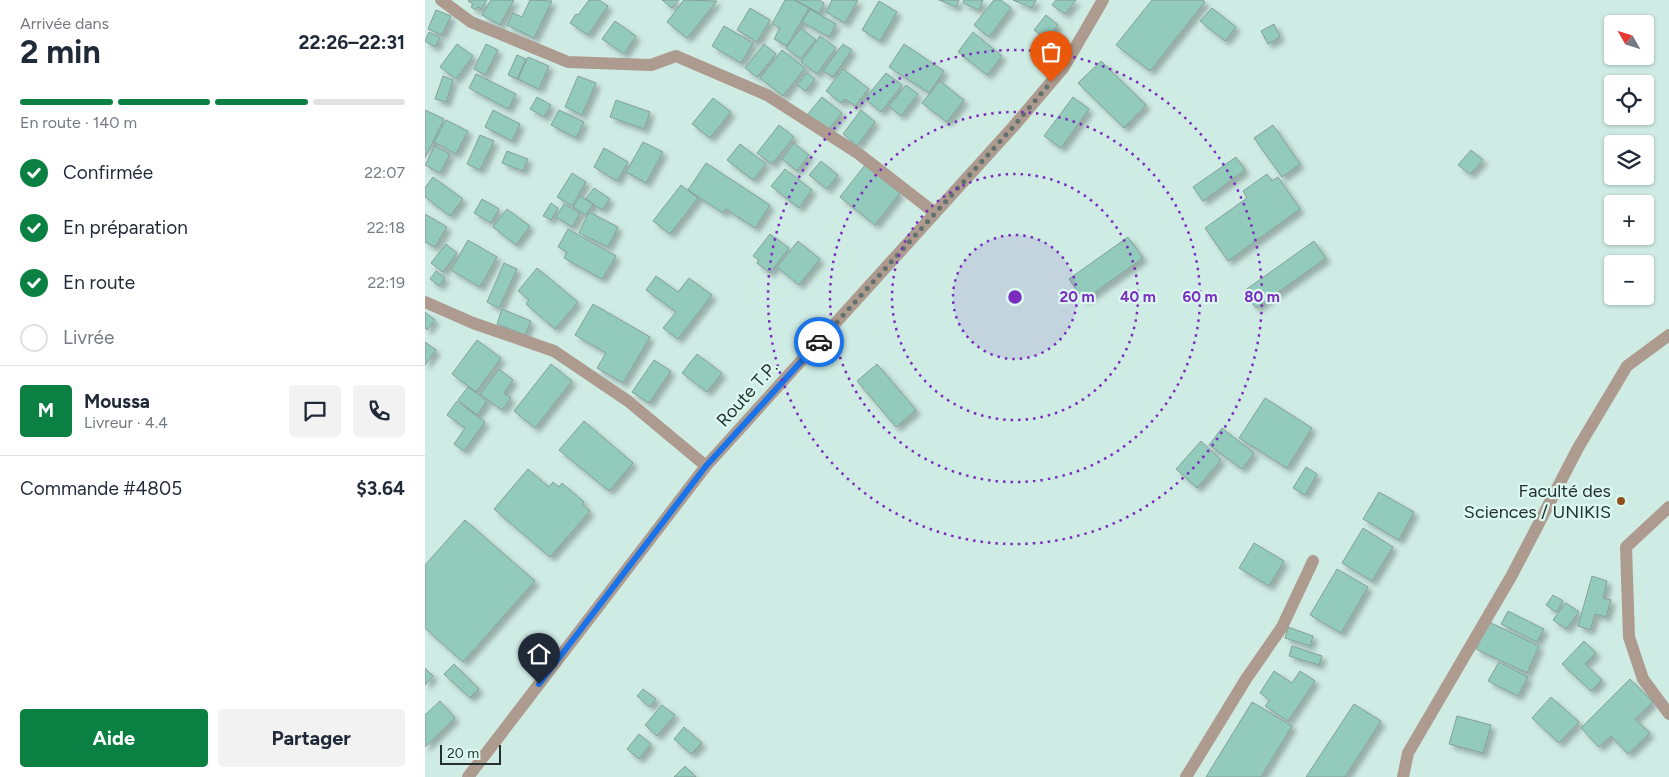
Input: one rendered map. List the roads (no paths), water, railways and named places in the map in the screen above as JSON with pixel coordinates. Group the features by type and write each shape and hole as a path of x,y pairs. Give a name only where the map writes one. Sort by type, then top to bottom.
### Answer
{"street":[{"path":"441,0 471,22 569,62 651,65 676,56 767,95 859,154 935,213"},
{"name":"Route T.P.","path":"468,777 706,466 1013,127 1064,67 1103,0"},
{"path":"425,302 473,323 554,351 628,401 706,466"},
{"path":"1403,777 1408,753 1513,575 1578,448 1627,366 1669,335"},
{"path":"1669,507 1626,548 1629,637 1643,680 1669,714"},
{"path":"1186,777 1246,679 1282,627 1313,561"}],"place":[{"name":"Faculté des Sciences / UNIKIS","path":"1621,501"}]}
